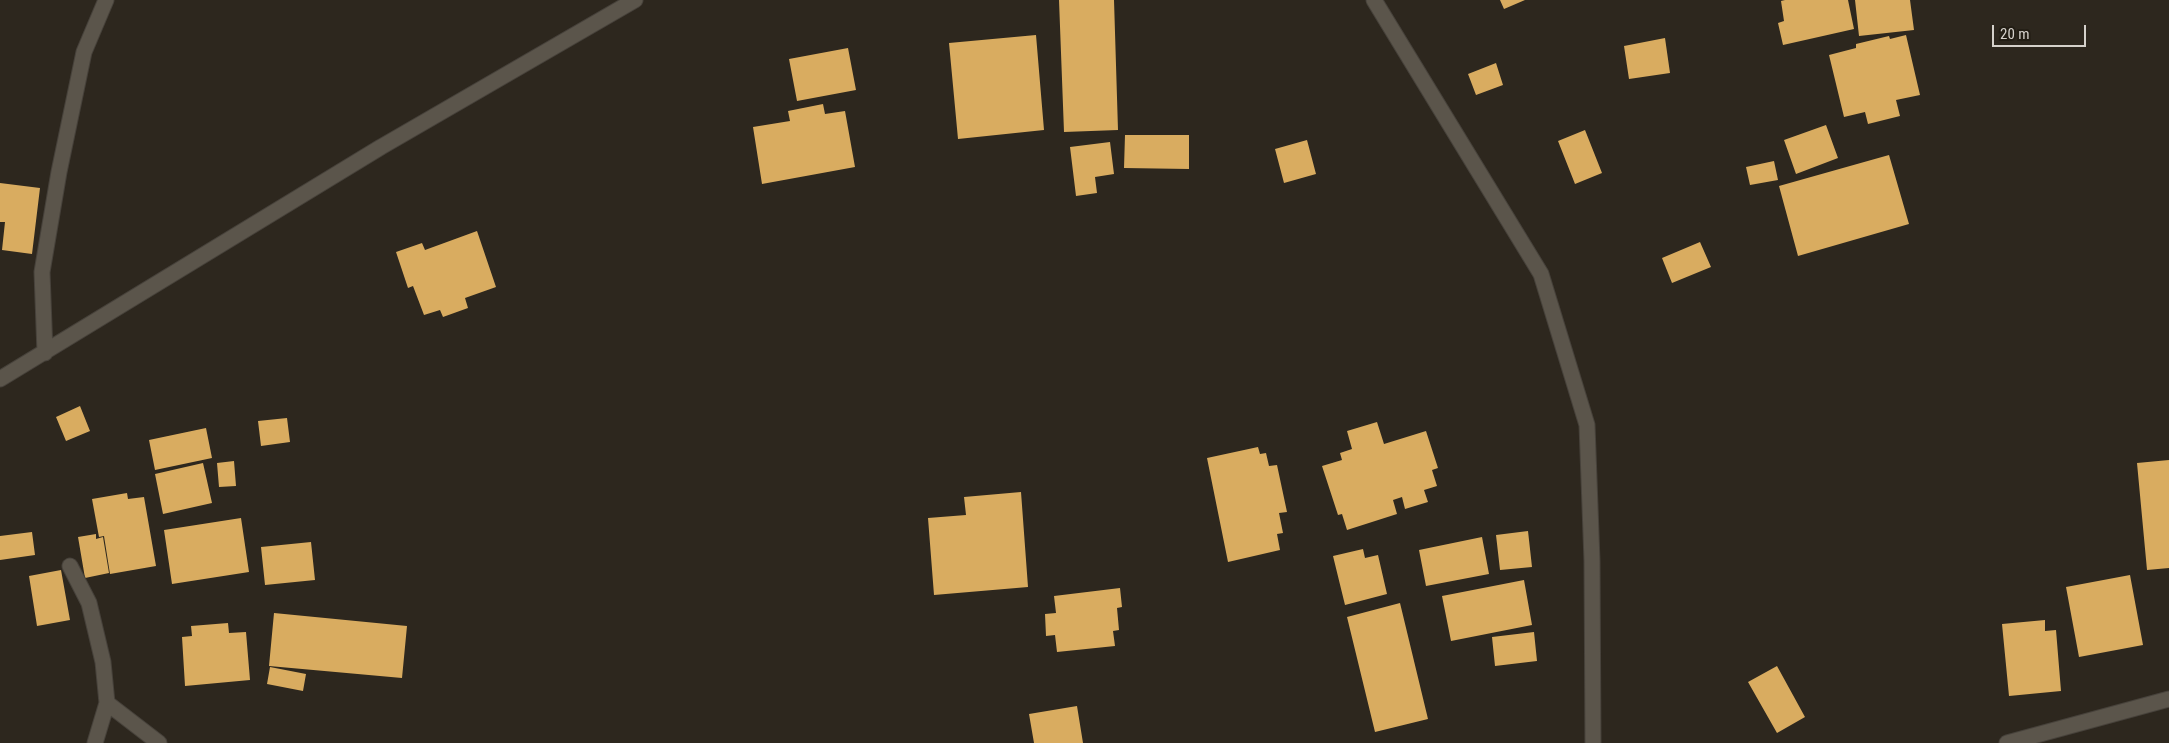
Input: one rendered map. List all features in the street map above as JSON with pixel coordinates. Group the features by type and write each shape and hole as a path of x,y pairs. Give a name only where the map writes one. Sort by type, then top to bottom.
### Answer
{"street":[{"path":"46,352 42,272 59,172 84,52 106,0"},
{"path":"0,379 382,148 635,0"},
{"path":"1374,0 1541,274 1587,425 1592,561 1593,743"},
{"path":"70,566 89,603 103,662 107,702 95,743"},
{"path":"2007,743 2169,699"},
{"path":"107,702 160,743"}],"building":[{"path":"1059,0 1114,0 1118,130 1064,132"},
{"path":"1500,0 1525,0 1504,9"},
{"path":"1848,0 1854,29 1783,45 1778,23 1784,21 1781,1"},
{"path":"1855,0 1910,0 1914,30 1859,36"},
{"path":"1036,35 1044,130 958,139 949,43"},
{"path":"1906,35 1920,95 1896,100 1900,116 1868,124 1865,112 1844,117 1829,55 1856,48 1856,44 1889,36 1890,39"},
{"path":"1665,38 1670,73 1629,79 1624,46"},
{"path":"848,48 856,90 797,101 789,59"},
{"path":"1496,63 1503,85 1476,95 1468,74"},
{"path":"823,104 825,114 845,111 855,167 762,184 753,127 790,121 788,111"},
{"path":"1826,125 1838,158 1796,174 1784,140"},
{"path":"1585,130 1602,173 1575,184 1558,141"},
{"path":"1125,135 1189,135 1189,169 1124,168"},
{"path":"1307,140 1316,174 1284,183 1275,149"},
{"path":"1110,142 1114,174 1095,177 1097,193 1076,196 1070,147"},
{"path":"1889,155 1909,224 1798,256 1779,186"},
{"path":"1774,161 1778,180 1750,185 1746,167"},
{"path":"0,183 40,188 32,254 2,250 5,222 0,222"},
{"path":"477,231 496,287 465,298 468,308 443,317 440,310 424,315 413,286 408,288 396,252 422,243 425,250"},
{"path":"1700,242 1711,267 1672,283 1662,258"},
{"path":"80,406 90,431 66,441 56,417"},
{"path":"287,418 290,442 261,446 258,421"},
{"path":"1377,422 1384,444 1426,431 1438,468 1432,470 1437,486 1424,490 1428,502 1405,509 1402,497 1393,500 1397,514 1347,530 1342,514 1338,515 1322,466 1342,460 1340,453 1352,449 1347,431"},
{"path":"206,428 212,458 155,470 149,440"},
{"path":"1258,447 1260,454 1266,453 1269,466 1277,465 1287,512 1279,513 1283,533 1277,534 1280,550 1228,562 1207,458"},
{"path":"2169,460 2169,568 2147,570 2137,463"},
{"path":"234,461 236,486 219,487 217,463"},
{"path":"203,463 212,503 163,514 155,474"},
{"path":"1021,492 1028,587 934,595 928,518 966,515 964,497"},
{"path":"127,493 128,499 144,497 156,566 110,574 104,536 99,537 92,499"},
{"path":"241,518 249,572 172,584 164,530"},
{"path":"1528,531 1532,567 1500,570 1496,535"},
{"path":"32,532 35,555 0,560 0,536"},
{"path":"96,534 96,539 103,537 109,573 85,578 78,537"},
{"path":"1482,537 1489,574 1426,586 1419,550"},
{"path":"311,542 315,580 265,585 261,547"},
{"path":"1363,549 1365,558 1378,555 1387,594 1345,605 1333,556"},
{"path":"61,570 70,620 37,626 29,576"},
{"path":"2130,575 2143,645 2079,657 2066,587"},
{"path":"1524,580 1532,625 1451,641 1442,596"},
{"path":"1120,588 1122,607 1117,608 1119,630 1113,631 1115,646 1057,652 1055,635 1046,636 1045,614 1056,613 1054,596"},
{"path":"1400,603 1428,719 1375,732 1347,617"},
{"path":"274,613 407,626 402,678 269,666"},
{"path":"2045,620 2045,631 2056,630 2061,691 2009,696 2002,624"},
{"path":"228,623 229,633 246,632 250,680 185,686 182,637 192,636 191,626"},
{"path":"1534,632 1537,661 1495,666 1492,637"},
{"path":"1777,666 1805,717 1777,733 1748,682"},
{"path":"270,667 306,674 303,691 267,684"},
{"path":"1077,706 1083,743 1034,743 1029,714"}]}
